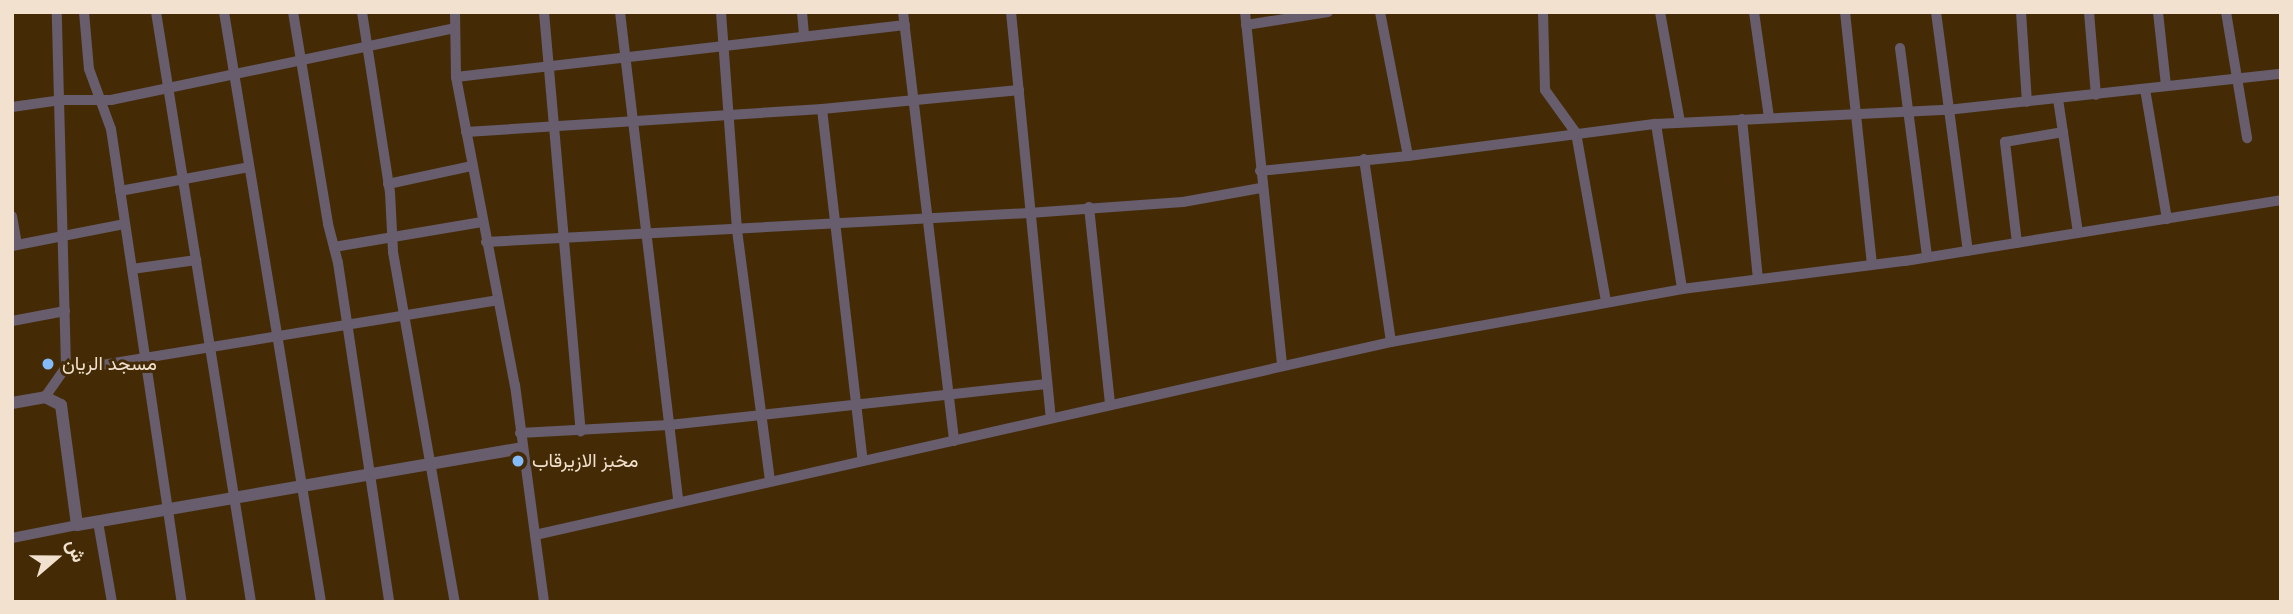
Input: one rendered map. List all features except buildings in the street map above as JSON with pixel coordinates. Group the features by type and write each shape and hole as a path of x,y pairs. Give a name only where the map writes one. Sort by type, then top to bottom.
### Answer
{"street":[{"path":"45,397 65,371 57,12"},
{"path":"84,12 89,69 109,118 182,602"},
{"path":"156,12 251,602"},
{"path":"224,12 321,602"},
{"path":"293,12 334,247 388,602"},
{"path":"362,12 388,184 392,237 455,602"},
{"path":"455,12 456,77 520,433 544,602"},
{"path":"544,12 581,431"},
{"path":"620,12 678,501"},
{"path":"721,12 737,230 771,481"},
{"path":"802,12 804,35"},
{"path":"903,12 925,218 954,441"},
{"path":"1011,12 1051,418"},
{"path":"1245,12 1261,188 1282,365"},
{"path":"1246,25 1328,12"},
{"path":"1380,12 1408,156"},
{"path":"1543,12 1545,90 1576,133 1606,302"},
{"path":"1660,12 1680,122"},
{"path":"1754,12 1769,118"},
{"path":"1845,12 1872,265"},
{"path":"1936,12 1947,110 1968,251"},
{"path":"2021,12 2027,102"},
{"path":"2089,12 2096,95"},
{"path":"2158,12 2166,86"},
{"path":"2226,12 2234,78 2247,138"},
{"path":"456,77 905,24"},
{"path":"12,107 61,100 101,101 455,28"},
{"path":"1900,48 1927,257"},
{"path":"1260,171 1408,156 1656,124 1947,110 2281,74"},
{"path":"2145,89 2167,219"},
{"path":"466,132 822,108 1019,90"},
{"path":"2058,99 2078,233"},
{"path":"822,108 863,461"},
{"path":"1742,119 1758,279"},
{"path":"1656,124 1682,289"},
{"path":"2017,243 2004,142 2063,132"},
{"path":"1364,159 1391,342"},
{"path":"388,184 472,166"},
{"path":"120,191 249,167"},
{"path":"486,242 1029,213 1182,202 1261,188"},
{"path":"535,535 1391,342 1682,289 1968,251 2281,200"},
{"path":"1089,207 1110,404"},
{"path":"12,216 15,246 124,224"},
{"path":"334,247 482,222"},
{"path":"132,269 195,260"},
{"path":"65,371 210,344 497,300"},
{"path":"12,321 65,312"},
{"path":"520,433 669,425 1047,384"},
{"path":"12,403 45,397 55,400 64,411 77,525"},
{"path":"12,538 521,448"},
{"path":"98,522 112,602"}],"place":[{"name":"مسجد الريان","path":"48,364"},
{"name":"مخبز الازيرقاب","path":"518,461"}]}
